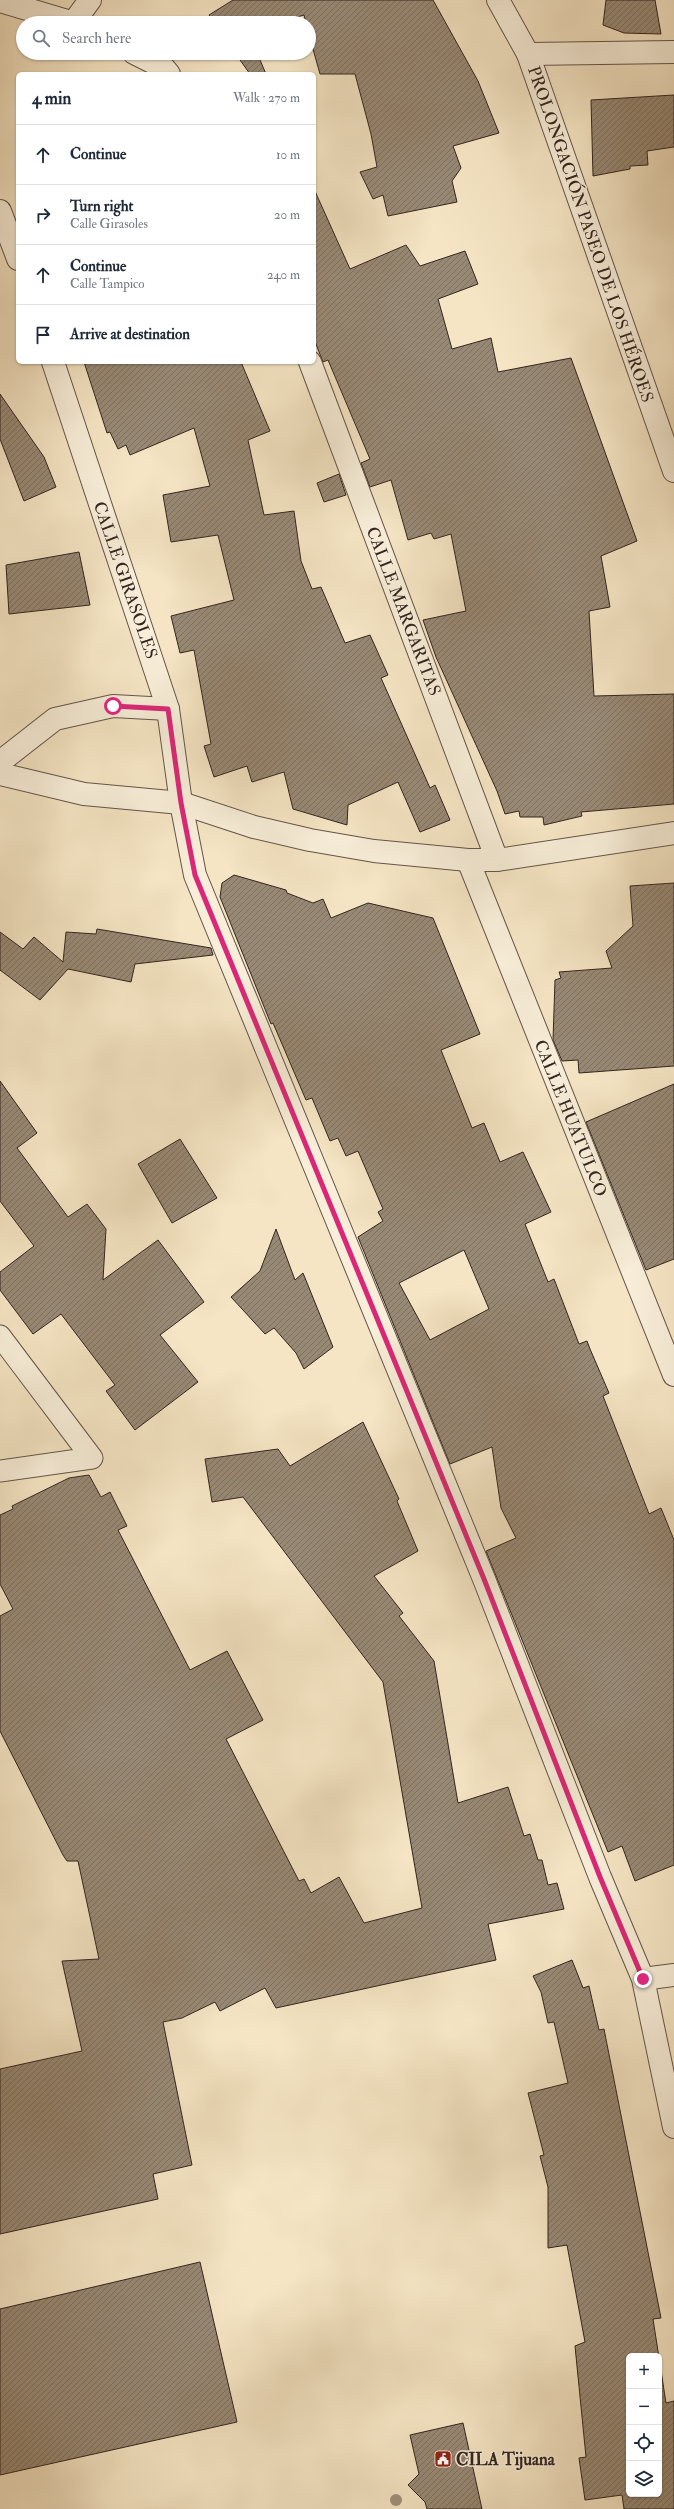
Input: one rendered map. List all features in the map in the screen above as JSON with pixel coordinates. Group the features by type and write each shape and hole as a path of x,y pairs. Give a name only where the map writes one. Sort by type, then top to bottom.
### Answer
{"street":[{"path":"79,16 90,0"},
{"name":"PROLONGACIÓN PASEO DE LOS HÉROES","path":"498,0 528,54 674,471"},
{"path":"0,1 50,16"},
{"path":"528,54 674,52"},
{"path":"148,60 164,68 167,72"},
{"path":"0,212 11,252"},
{"name":"CALLE GIRASOLES","path":"54,364 168,709 181,803 195,875 484,1579 600,1877 643,1979 674,2127"},
{"name":"CALLE MARGARITAS","path":"311,364 498,860"},
{"path":"0,762 55,719 113,706 168,709"},
{"path":"0,774 84,794 181,803 254,827 310,840 374,851 468,860 498,860 674,833"},
{"name":"CALLE HUATULCO","path":"468,860 674,1375"},
{"path":"643,1979 674,1975"}],"lane":[{"path":"0,1336 92,1458 0,1471"}],"building":[{"path":"233,0 433,0 478,81 499,133 453,146 461,168 452,181 457,202 388,216 383,195 373,199 360,172 377,167 371,134 355,74 320,74 316,60 316,16 209,15"},
{"path":"606,0 655,0 661,34 624,33 603,25"},
{"path":"240,60 260,60 265,72 249,72"},
{"path":"674,95 674,147 647,151 648,165 630,166 630,169 593,176 591,100"},
{"path":"316,193 350,269 406,245 420,266 465,251 478,284 438,299 452,349 491,338 498,372 571,358 637,541 601,556 610,607 589,611 594,696 674,694 674,804 581,812 582,816 544,825 543,817 520,817 519,811 505,814 497,791 436,657 423,620 466,611 451,534 434,539 431,533 408,540 391,480 370,487 361,463 370,459 328,360 323,362 316,344"},
{"path":"85,364 242,364 270,431 248,440 264,515 294,511 301,561 312,589 321,587 345,643 370,635 388,675 381,678 430,788 435,785 450,820 420,832 398,782 348,805 347,825 293,809 284,772 252,782 247,766 214,777 204,746 211,744 194,650 180,653 171,616 234,600 218,535 171,542 163,495 210,486 194,428 130,455 126,445 118,449 110,432 107,433"},
{"path":"0,394 44,457 56,487 24,501 0,439"},
{"path":"339,474 346,495 324,502 317,483"},
{"path":"79,552 90,605 9,614 6,565"},
{"path":"234,875 286,890 287,893 313,903 323,899 331,918 368,903 433,918 480,1034 441,1050 472,1128 484,1123 500,1162 523,1152 551,1212 525,1224 548,1282 554,1279 579,1344 587,1341 609,1393 603,1396 649,1514 661,1508 674,1540 674,1865 635,1881 622,1846 608,1852 486,1551 516,1538 501,1508 492,1447 450,1464 358,1237 383,1221 378,1212 383,1209 358,1151 346,1156 338,1138 330,1141 312,1098 306,1100 273,1023 271,1024 220,897 222,883","holes":["464,1250 489,1309 430,1340 399,1283"]},
{"path":"674,883 674,1066 579,1073 578,1060 562,1061 553,1040 555,980 561,978 559,972 612,968 606,951 633,926 630,886"},
{"path":"97,929 211,948 213,955 135,964 131,982 68,969 40,1000 0,970 0,932 23,949 34,937 63,962 66,932 96,934"},
{"path":"0,1081 37,1133 17,1148 68,1217 87,1204 106,1229 103,1280 158,1240 204,1302 160,1335 198,1382 135,1430 106,1391 115,1385 61,1314 33,1334 0,1290 0,1272 34,1246 0,1201"},
{"path":"674,1084 674,1259 646,1270 586,1122"},
{"path":"180,1139 217,1198 172,1223 138,1164"},
{"path":"276,1229 295,1280 303,1273 333,1347 304,1369 296,1353 274,1328 265,1334 231,1297 260,1271"},
{"path":"363,1422 399,1499 397,1501 418,1551 374,1576 403,1613 399,1616 434,1661 458,1803 508,1787 524,1836 530,1834 538,1860 542,1860 548,1885 557,1883 564,1909 488,1924 496,1960 276,2008 265,1988 220,2011 215,2002 182,2018 163,2022 192,2165 153,2174 158,2199 0,2234 0,2069 82,2051 62,1961 99,1959 78,1861 67,1861 63,1855 0,1731 0,1616 13,1609 0,1584 0,1515 13,1509 12,1506 69,1478 89,1475 101,1497 110,1492 127,1526 118,1530 190,1670 227,1651 263,1720 226,1739 299,1881 304,1879 311,1893 339,1877 364,1923 422,1908 383,1682 243,1497 212,1502 205,1459 278,1449 290,1466"},
{"path":"572,1960 583,1988 589,1986 599,2030 604,2029 661,2318 653,2319 659,2353 626,2353 626,2497 662,2497 662,2377 666,2403 674,2401 674,2509 624,2509 622,2495 585,2500 579,2458 586,2457 575,2346 585,2342 567,2245 548,2248 548,2187 540,2156 544,2155 528,2093 568,2083 554,2022 548,2023 541,1992 533,1976"},
{"path":"200,2262 237,2422 0,2475 0,2309"},
{"name":"CILA Tijuana","path":"463,2423 482,2509 427,2509 425,2502 408,2485 419,2474 410,2435"}],"place":[{"name":"CILA Tijuana","path":"443,2459"}],"route":[{"path":"113,706 168,709 181,803 195,875 484,1579 600,1877 643,1979"}]}
